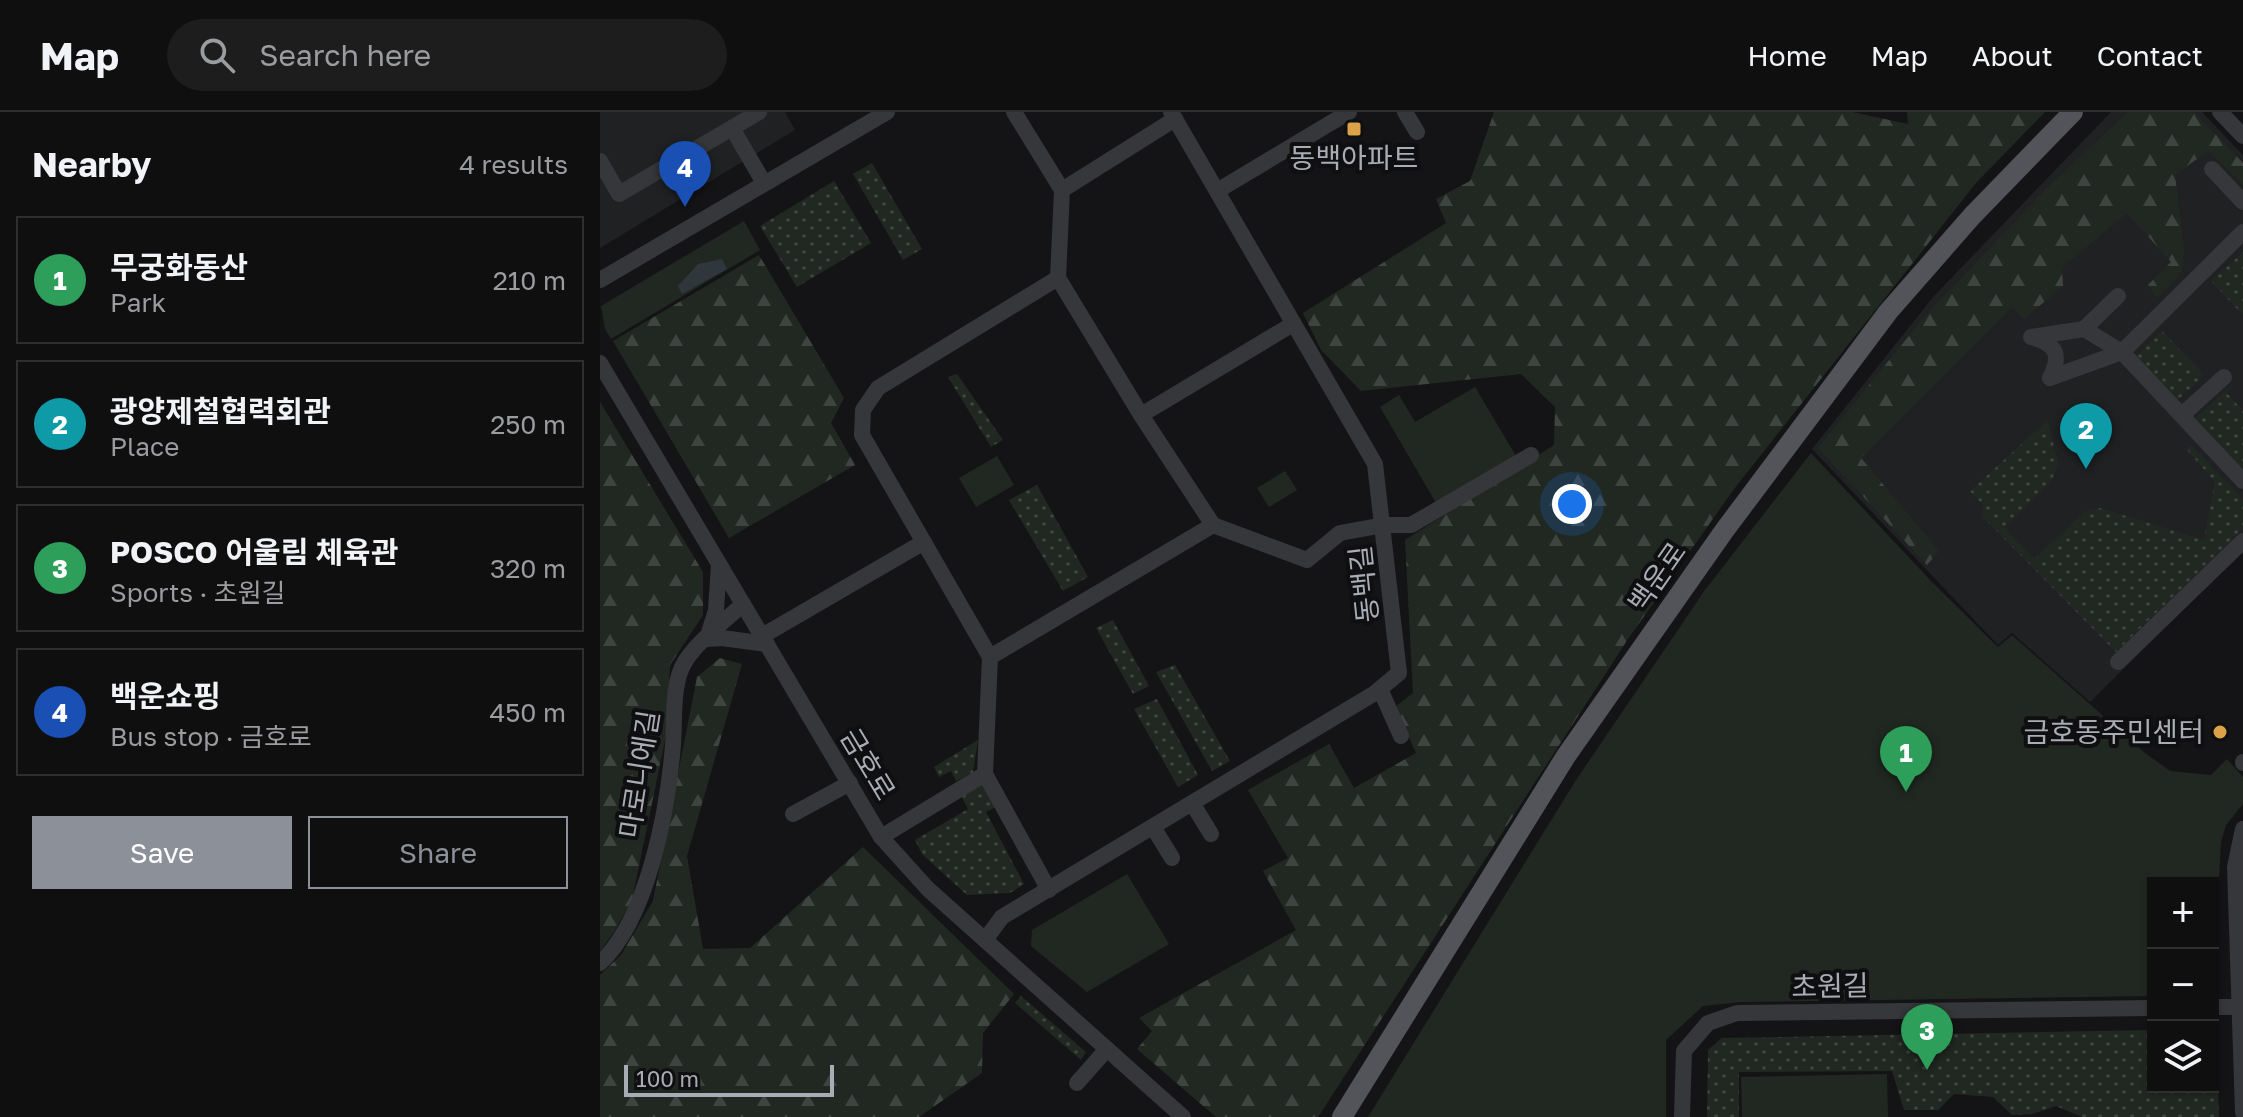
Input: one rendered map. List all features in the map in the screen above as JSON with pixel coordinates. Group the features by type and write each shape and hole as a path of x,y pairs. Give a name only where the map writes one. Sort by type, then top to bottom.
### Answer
{"main road":[{"name":"백운로","path":"1342,1117 1566,756 1724,531 1888,312 1972,216 2073,112"}],"street":[{"path":"600,161 619,194 759,112"},
{"path":"600,280 887,112"},
{"path":"1014,112 1062,190 1058,278 1141,415 1213,525 1307,560 1340,533 1384,525 1411,525 1531,455"},
{"path":"1217,191 1349,112"},
{"path":"1405,112 1417,132"},
{"path":"2220,112 2243,136"},
{"path":"1062,190 1173,115"},
{"name":"동백길","path":"985,940 1002,917 1380,689 1399,673 1375,464 1173,115"},
{"path":"732,128 764,183"},
{"path":"2212,169 2243,202"},
{"path":"2118,296 2084,329 2031,337 2046,341 2054,349 2057,364 2050,378 2122,352 2243,232"},
{"path":"1049,890 985,774 990,657 862,435 863,410 878,388 1058,278"},
{"path":"1141,415 1293,324"},
{"path":"2084,329 2122,352 2243,481"},
{"name":"금호로","path":"600,363 881,837 928,889 1183,1117"},
{"path":"2182,415 2224,377"},
{"path":"990,657 1213,525"},
{"path":"2118,662 2243,541"},
{"path":"719,564 716,610 707,639 764,640 924,542"},
{"name":"마로니에길","path":"600,963 623,937 642,900 665,800 680,678 685,661 743,604"},
{"path":"1380,689 1401,736"},
{"path":"881,837 985,774"},
{"path":"793,814 850,783"},
{"path":"1192,803 1211,834"},
{"path":"1153,827 1172,858"},
{"path":"2243,829 2235,867 2242,1007 2243,1112"},
{"path":"2219,1007 2242,1007"},
{"name":"초원길","path":"1682,1117 1684,1051 1708,1023 1737,1013 2147,1008"},
{"path":"1077,1083 1107,1049"}],"shaded area":[{"path":"600,112 785,112 795,130 600,248"},
{"path":"2111,112 2202,112 2243,155 2243,551 2090,702 2012,633 1998,645 1812,449 1934,296"},
{"path":"722,259 727,269 682,294 678,286 698,264"}],"green space":[{"path":"1494,112 1852,112 1908,124 1907,112 2045,112 1976,183 1734,489 1628,639 1318,1117 1216,1117 1137,1049 1152,1031 1139,1018 1296,930 1263,871 1288,858 1248,790 1329,744 1354,788 1416,753 1395,707 1413,693 1405,540 1554,445 1555,407 1521,374 1361,391 1321,350 1303,313 1446,223 1436,199 1470,181"},
{"path":"2128,112 2194,112 2243,163 2243,184 2208,151 2175,175 2184,248 2182,272 2157,297 2148,285 2171,262 2127,213 2062,267 2063,286 2024,319 2012,307 1861,458 1939,551 1927,565 1818,448 1925,316 2053,182"},
{"path":"872,163 922,249 903,260 853,174"},
{"path":"834,181 871,243 797,287 760,226"},
{"path":"744,221 760,250 611,339 605,329 601,306"},
{"path":"2243,252 2243,315 2211,281"},
{"path":"759,255 844,398 831,423 855,465 729,538 613,341"},
{"path":"2162,331 2204,375 2178,400 2136,356"},
{"path":"957,374 1003,440 991,447 948,377"},
{"path":"1475,387 1516,456 1436,503 1380,407 1399,395 1415,422"},
{"path":"2225,391 2243,411 2243,470 2196,418"},
{"path":"600,402 703,572 703,615 670,665 666,735 632,900 600,951"},
{"path":"2048,420 2058,464 2052,480 2004,527 2035,559 2084,512 2100,508 2204,540 2215,482 2187,450 2191,445 2243,499 2243,528 2116,652 1983,517 1983,505 1970,491"},
{"path":"1811,453 1931,581 1998,647 2012,635 2145,753 2170,771 2211,775 2227,759 2243,777 2243,804 2226,825 2221,842 2219,878 2147,877 2147,996 1740,1002 1703,1006 1666,1040 1666,1117 1368,1117 1576,780 1705,590"},
{"path":"997,456 1014,485 976,507 959,478"},
{"path":"1285,471 1297,490 1269,507 1257,488"},
{"path":"1037,485 1088,577 1063,591 1009,500"},
{"path":"1113,620 1149,686 1133,694 1096,628"},
{"path":"720,658 742,664 687,856 703,949 750,948 863,847 1014,994 983,1033 982,1073 919,1117 600,1117 600,975 621,955 653,901 697,677"},
{"path":"1175,665 1230,761 1212,771 1156,672"},
{"path":"1157,699 1198,775 1178,787 1134,709"},
{"path":"978,740 973,773 956,781 951,771 939,777 934,767"},
{"path":"986,781 1000,805 986,812 1024,884 1010,893 967,895 922,854 915,840 968,809 961,796"},
{"path":"1127,874 1169,944 1087,992 1031,946 1032,930"},
{"path":"1021,996 1086,1052 1081,1060 1015,1003"},
{"path":"2147,1030 2147,1093 2218,1093 2219,1117 2082,1117 2056,1106 2032,1114 2012,1115 1993,1097 1954,1094 1938,1110 1904,1110 1892,1071 1739,1072 1739,1117 1707,1117 1708,1050 1722,1038"},
{"path":"1887,1074 1888,1117 1742,1117 1741,1077"}],"place":[{"name":"동백아파트","path":"1354,129"},
{"name":"백운쇼핑","path":"685,207"},
{"name":"광양제철협력회관","path":"2086,469"},
{"name":"금호동주민센터","path":"2220,732"},
{"name":"무궁화동산","path":"1906,792"},
{"name":"POSCO 어울림 체육관","path":"1927,1070"}]}
